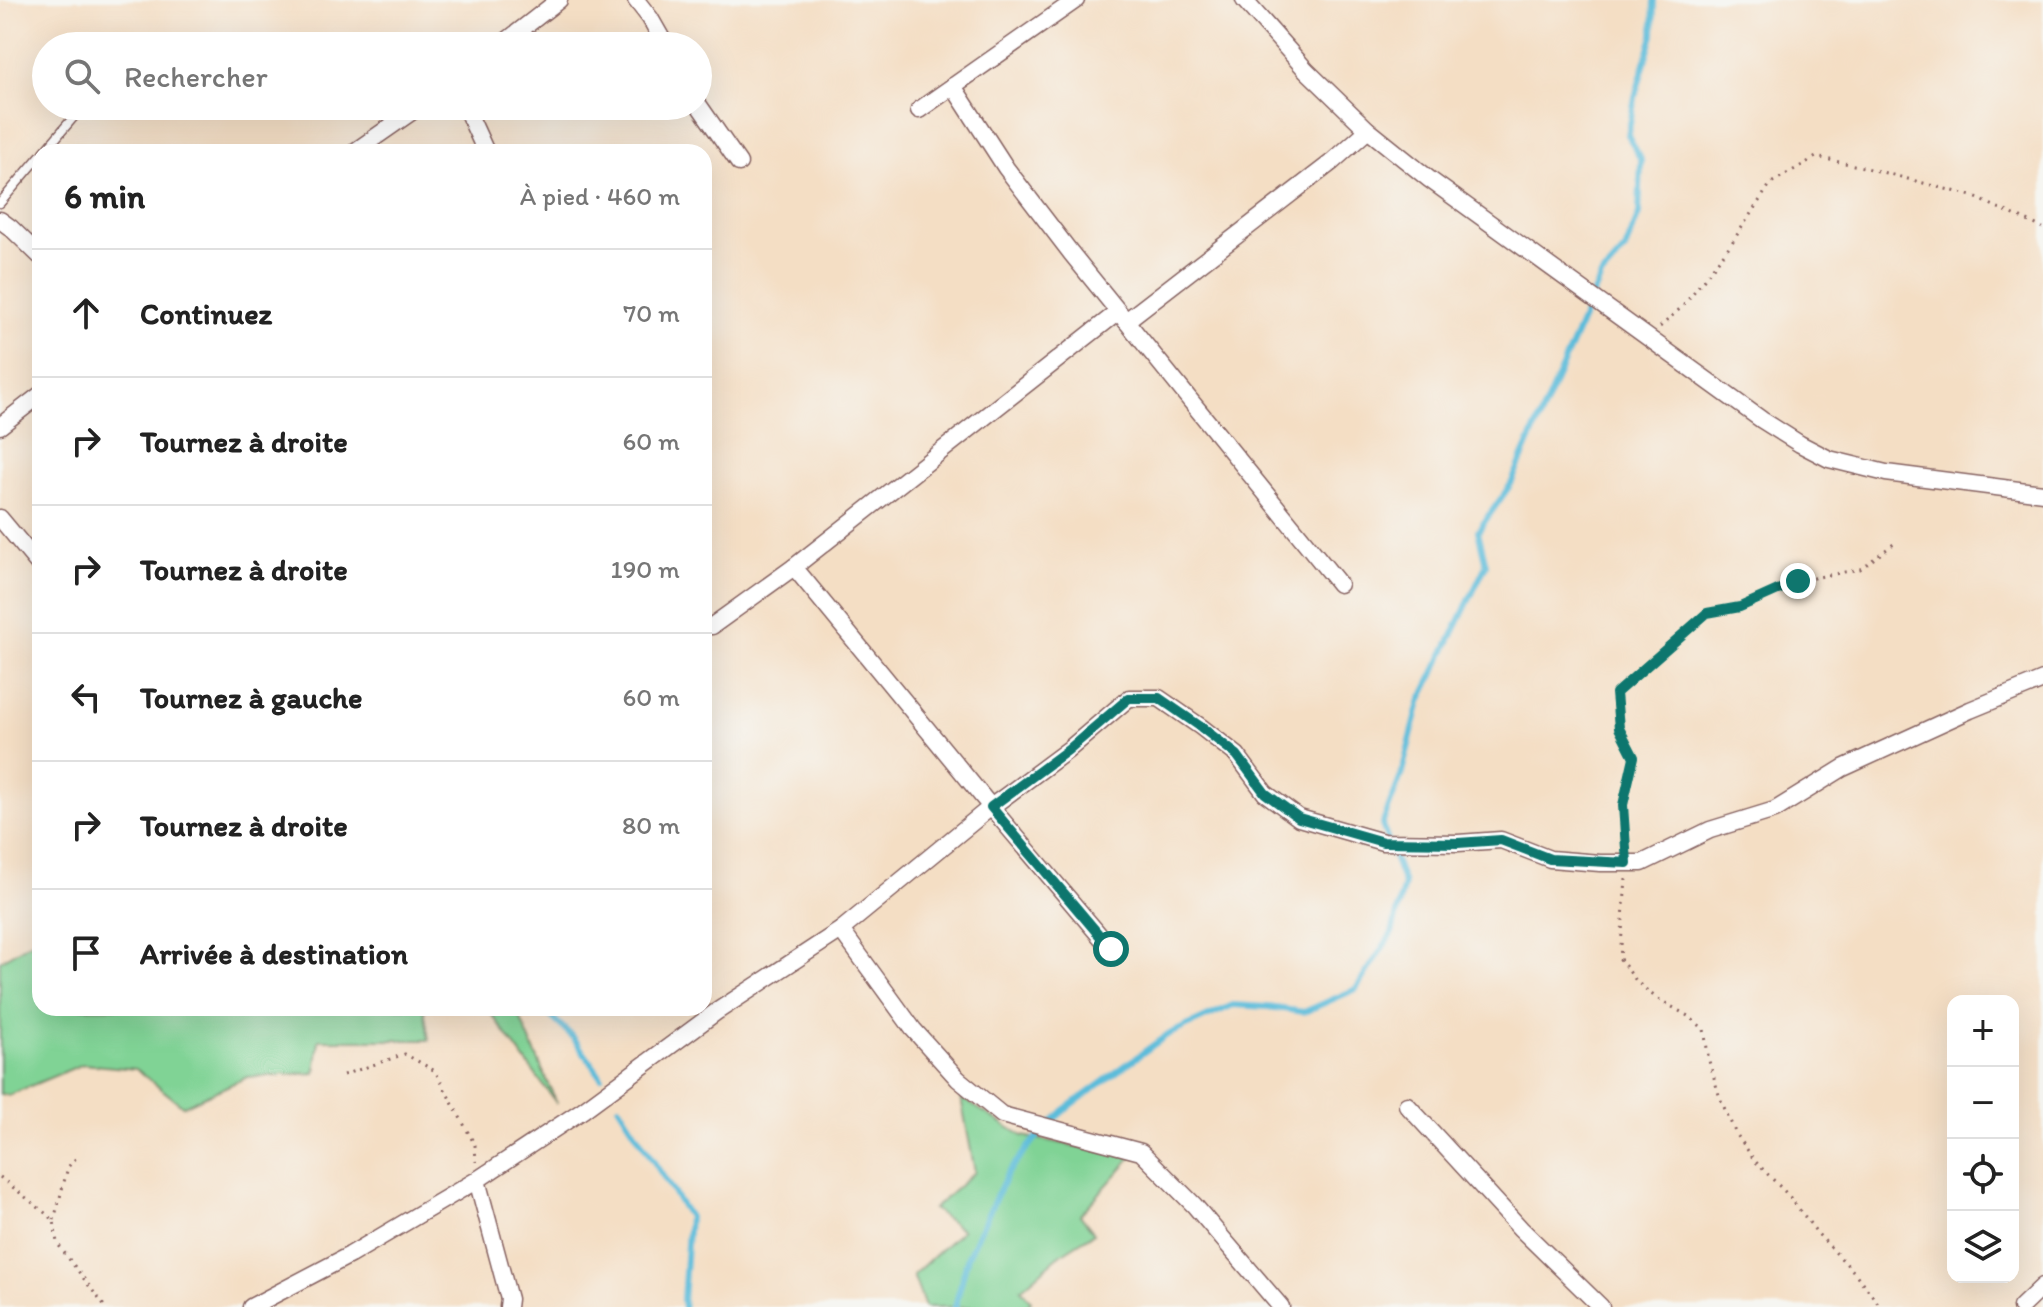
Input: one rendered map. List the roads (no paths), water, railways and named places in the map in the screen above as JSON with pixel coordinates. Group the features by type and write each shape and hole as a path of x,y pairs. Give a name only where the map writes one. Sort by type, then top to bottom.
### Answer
{"street":[{"path":"518,32 559,0"},
{"path":"636,0 658,32"},
{"path":"919,110 1076,0"},
{"path":"1244,0 1306,70 1368,130 1429,179 1762,420 1800,444 1829,459 1886,473 2043,493"},
{"path":"953,86 1006,168 1071,253 1339,584"},
{"path":"365,144 400,120"},
{"path":"471,120 482,144"},
{"path":"709,120 739,163"},
{"path":"712,626 1300,186 1368,130"},
{"path":"0,220 32,248"},
{"path":"0,426 32,401"},
{"path":"0,518 32,556"},
{"path":"794,567 1111,949"},
{"path":"712,1015 841,930 1129,698 1159,698 1201,727 1237,755 1265,793 1299,818 1383,842 1501,840 1550,859 1642,863 1710,830 1775,810 1843,768 2043,680"},
{"path":"841,930 913,1029 958,1079 1002,1115 1141,1152 1194,1205 1281,1307"},
{"path":"251,1307 350,1255 477,1180 583,1110 711,1016"},
{"path":"1407,1105 1521,1229 1601,1307"},
{"path":"477,1180 509,1299 508,1307"},
{"path":"2021,1307 2043,1286"}],"lane":[{"path":"51,144 71,120"},
{"path":"0,203 32,166"}],"waterway":[{"path":"955,1307 968,1256 1007,1174 1063,1111 1167,1035 1233,1005 1304,1012 1356,989 1392,933 1404,884 1382,825 1401,776 1420,702 1486,565 1478,531 1511,484 1601,277 1625,250 1639,214 1641,160 1628,135 1635,97 1653,35 1654,0"},
{"path":"551,1016 573,1037 601,1077"},
{"path":"619,1107 689,1217 684,1307"}]}
